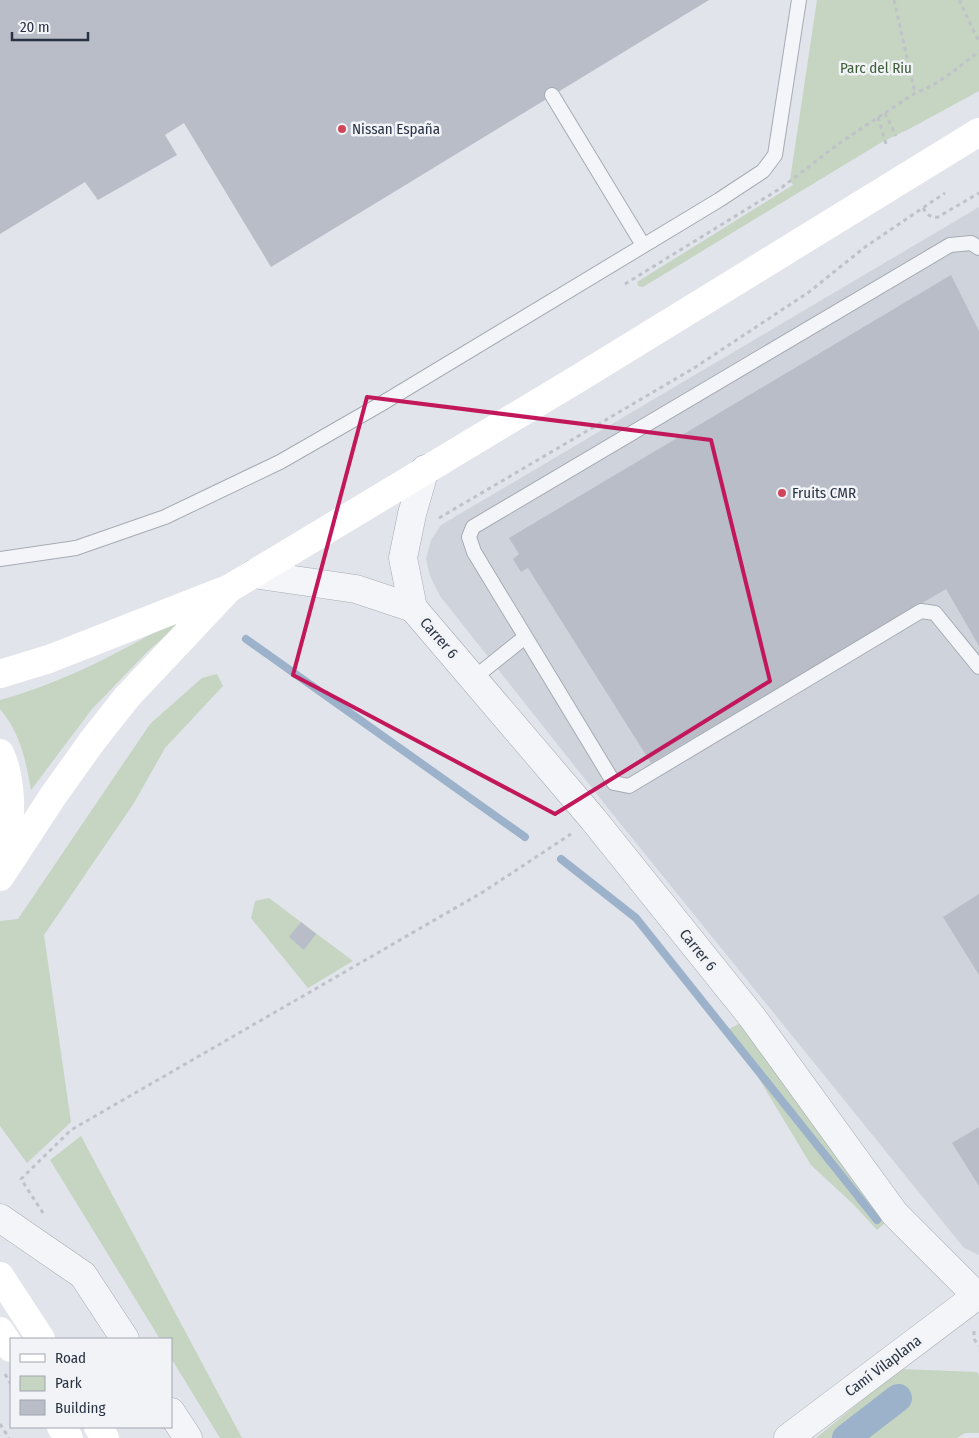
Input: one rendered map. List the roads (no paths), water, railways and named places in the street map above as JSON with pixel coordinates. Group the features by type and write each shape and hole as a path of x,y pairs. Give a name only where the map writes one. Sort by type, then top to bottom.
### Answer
{"main road":[{"path":"0,674 49,658 242,581 425,469 584,375 979,132"},
{"path":"0,877 53,796 127,697 242,581"},
{"path":"0,753 6,772 10,826 7,850 0,871"},
{"path":"0,1276 40,1338"},
{"path":"0,1330 10,1346"}],"street":[{"name":"Carrer 6","path":"425,469 412,514 403,558 414,608 593,819 752,1017 895,1214 978,1295"},
{"name":"Carrer 6","path":"242,581 356,589 414,608"},
{"path":"0,1218 83,1275 123,1338"},
{"name":"Camí Vilaplana","path":"788,1438 978,1295"},
{"path":"172,1414 188,1438"}],"lane":[{"path":"0,559 76,548 165,517 280,462 381,404 763,171 774,155 799,0"},
{"path":"552,95 643,245"},
{"path":"979,248 971,243 950,245 473,527 470,537 474,552 614,782 629,786 921,611 935,613 979,667"},
{"path":"474,678 525,637"}],"waterway":[{"path":"246,639 525,837"},
{"path":"561,859 636,918 877,1220"},
{"path":"846,1438 898,1398"}],"place":[{"name":"Nissan España","path":"342,129"},
{"name":"Fruits CMR","path":"782,493"}],"park label":[{"name":"Parc del Riu","path":"876,68"}]}
